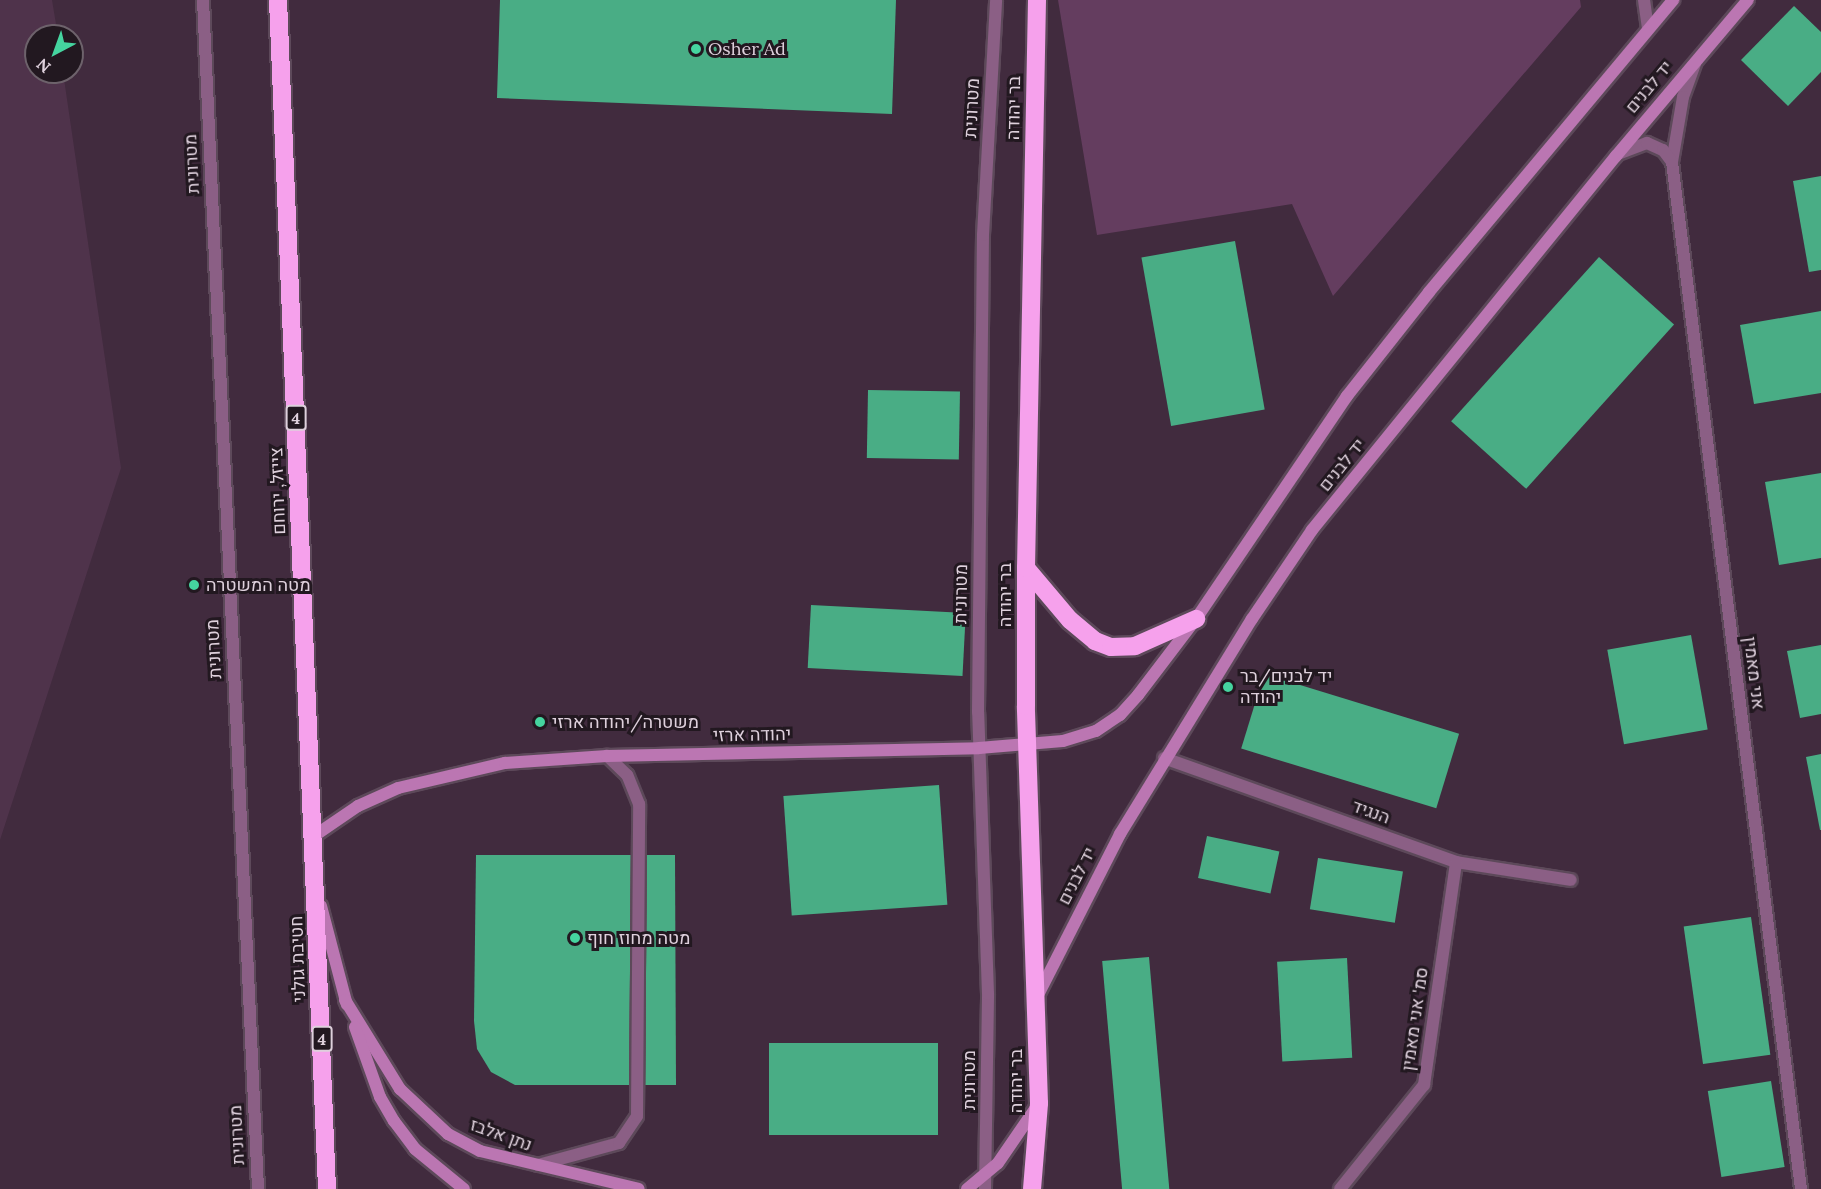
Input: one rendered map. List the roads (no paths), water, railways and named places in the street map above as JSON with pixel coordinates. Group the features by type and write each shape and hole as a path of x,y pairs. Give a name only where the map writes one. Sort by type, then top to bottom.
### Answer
{"highway":[{"name":"צייזל, ירוחם","path":"278,0 314,836"},
{"name":"בר יהודה","path":"1032,1189 1039,1102 1028,745 1026,568 1037,0"},
{"path":"1026,568 1070,620 1095,641 1111,647 1135,646 1196,619"},
{"name":"חטיבת גולני","path":"314,836 327,1189"}],"street":[{"name":"מטרונית","path":"203,0 258,1189"},
{"name":"מטרונית","path":"985,1189 988,994 979,748 983,235 996,0"},
{"path":"1644,0 1648,28"},
{"name":"יד לבנים","path":"1028,745 1096,731 1120,715 1196,619 1347,396 1429,292 1673,0"},
{"name":"יד לבנים","path":"1035,1001 1110,852 1164,758 1312,530 1697,57 1748,0"},
{"name":"אני מאמין","path":"1697,57 1683,97 1672,162 1801,1189"},
{"path":"1616,156 1647,143 1663,150 1672,162"},
{"name":"יהודה ארזי","path":"314,836 358,806 398,788 505,763 607,756 1028,745"},
{"path":"534,1166 607,1149 619,1143 637,1116 639,804 627,775 607,756"},
{"name":"הנגיד","path":"1164,758 1456,862 1571,880"},
{"name":"סמ' אני מאמין","path":"1340,1189 1424,1084 1456,862"},
{"name":"נתן אלבז","path":"317,888 345,999 380,1097 415,1149 464,1189"},
{"name":"נתן אלבז","path":"345,999 386,1069 423,1114 448,1134 480,1151 534,1166 639,1189"},
{"path":"967,1189 987,1174 1039,1102"}],"place":[{"name":"Osher Ad","path":"696,49"},
{"name":"מטה המשטרה","path":"194,585"},
{"name":"יד לבנים/בר יהודה","path":"1228,687"},
{"name":"משטרה/יהודה ארזי","path":"540,722"},
{"name":"מטה מחוז חוף","path":"575,938"}]}
